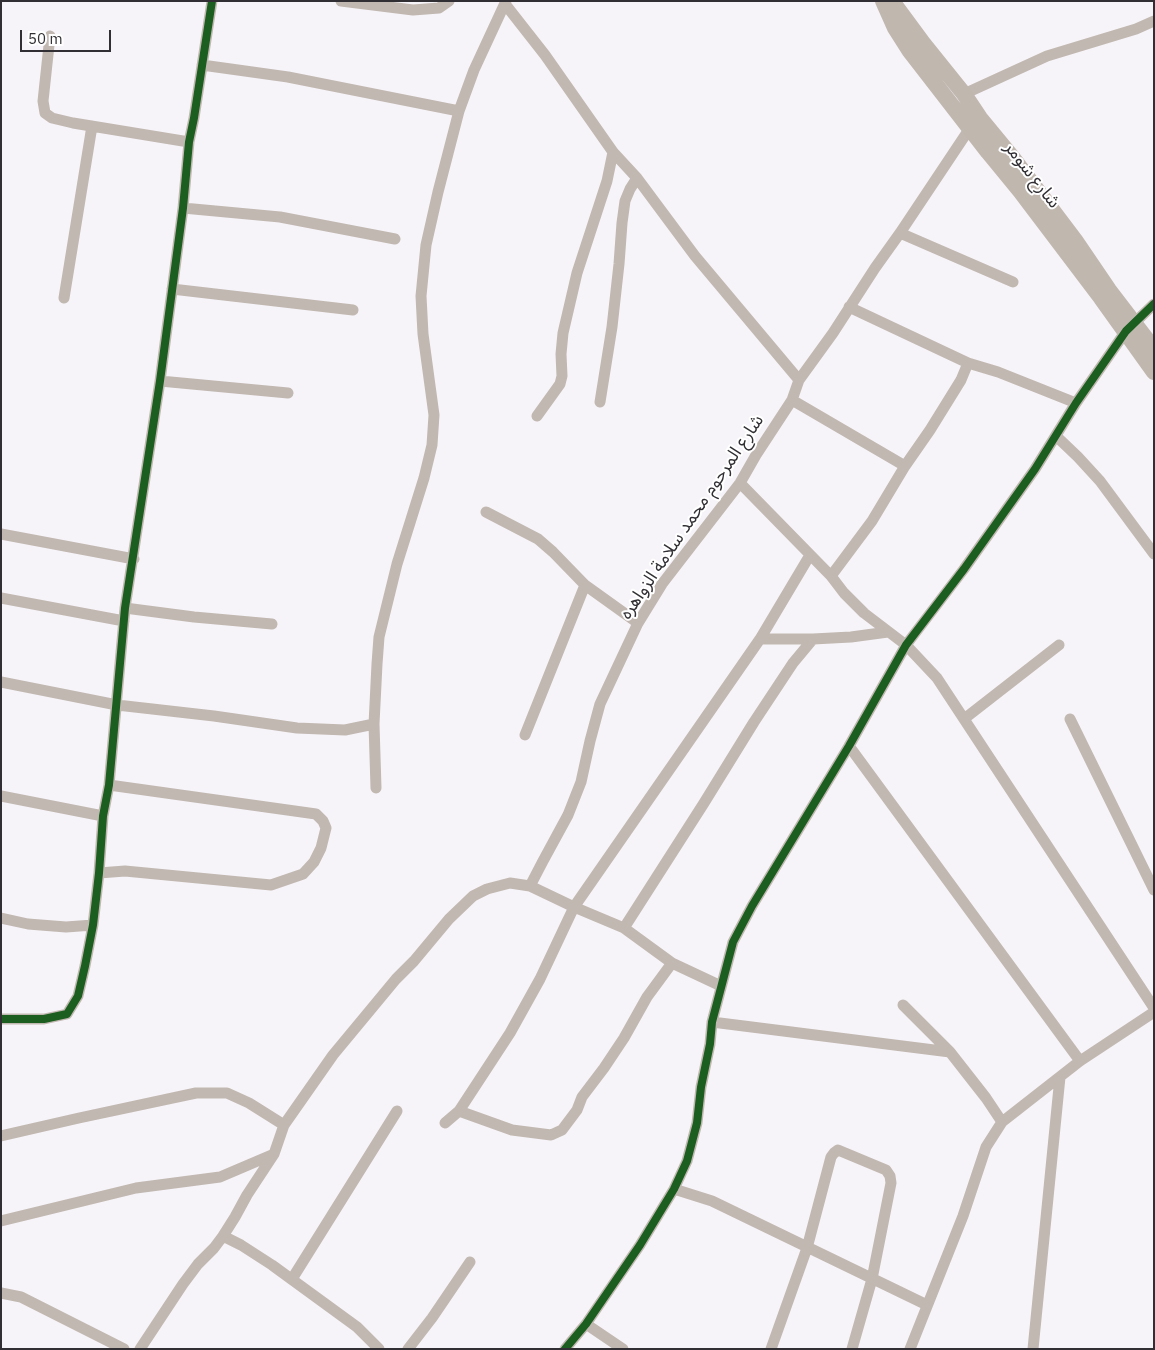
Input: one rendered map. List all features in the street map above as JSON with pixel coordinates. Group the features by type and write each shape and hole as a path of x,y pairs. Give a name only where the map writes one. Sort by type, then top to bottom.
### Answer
{"main road":[{"name":"شارع شومر","path":"883,1 895,28 910,50 975,123 1020,191 1102,298 1154,349"},
{"name":"شارع شومر","path":"892,1 964,94 975,123"},
{"name":"شارع شومر","path":"1130,327 1154,372"}],"street":[{"path":"1,1020 44,1019 66,1014 78,996 93,925 109,785 125,608 160,381 183,208 189,142 212,1"},
{"path":"341,1 413,10 439,8 449,1"},
{"path":"376,788 374,724 379,637 432,445 434,414 423,334 422,296 426,245 459,111 474,70 506,3 613,152 637,178 695,256 799,380"},
{"path":"964,94 1047,56 1136,29 1154,21"},
{"path":"50,36 42,101 45,113 52,118 189,142"},
{"path":"202,65 288,77 459,111"},
{"name":"شارع المرحوم محمد سلامة الزواهره","path":"530,886 568,815 581,782 600,704 638,623 662,584 740,483 792,400 799,380 975,123"},
{"path":"64,298 92,126"},
{"path":"537,416 560,384 562,376 561,354 563,333 577,273 607,181 613,152"},
{"path":"600,402 620,264 625,200 637,178"},
{"path":"183,208 280,217 395,239"},
{"path":"900,233 1013,282"},
{"path":"172,289 353,310"},
{"path":"565,1349 586,1324 640,1245 688,1161 697,1123 712,1022 734,942 752,906 849,746 906,646 1030,477 1076,403 1130,327 1154,304"},
{"path":"849,307 968,363 998,372 1076,403"},
{"path":"831,576 872,521 904,466 930,430 961,380 968,363"},
{"path":"160,381 288,393"},
{"path":"792,400 904,466"},
{"path":"1056,436 1100,481 1154,554"},
{"path":"740,483 831,576 844,593 864,613 906,646 937,678 1154,1010 1080,1062 1002,1122 986,1147 963,1216 910,1349"},
{"path":"486,512 538,539 585,585 638,623"},
{"path":"1,534 134,559"},
{"path":"445,1123 459,1111 510,1033 540,979 574,907 760,639 810,556"},
{"path":"525,735 585,585"},
{"path":"1,598 124,621"},
{"path":"125,608 272,624"},
{"path":"760,639 851,637 888,632"},
{"path":"624,928 754,722 793,663 813,639"},
{"path":"964,720 1059,646"},
{"path":"1,682 116,704 297,728 345,730 374,724"},
{"path":"1070,719 1154,890"},
{"path":"849,746 1080,1062"},
{"path":"99,873 125,871 270,885 303,874 314,862 321,848 326,828 323,821 316,814 109,785"},
{"path":"1,796 104,816"},
{"path":"140,1349 183,1284 223,1236 274,1154 284,1125 333,1055 396,979 414,962 449,919 473,896 486,889 510,883 530,886 624,928 672,963 722,986"},
{"path":"1,918 28,924 66,927 93,925"},
{"path":"459,1111 512,1130 552,1135 562,1130 577,1110 582,1097 624,1038 647,996 672,963"},
{"path":"903,1005 950,1052 1002,1122"},
{"path":"712,1022 950,1052"},
{"path":"1034,1349 1060,1077"},
{"path":"1,1136 196,1093 227,1093 249,1103 284,1125"},
{"path":"292,1280 397,1112"},
{"path":"771,1349 807,1248 831,1157 838,1150 886,1170 892,1184 872,1279 852,1349"},
{"path":"1,1221 136,1188 220,1177 274,1154"},
{"path":"674,1188 712,1201 927,1305"},
{"path":"223,1236 252,1252 292,1280 357,1328 379,1349"},
{"path":"408,1349 432,1318 470,1262"},
{"path":"1,1294 21,1297 124,1349"},
{"path":"586,1324 623,1349"}],"cycle path":[{"path":"1,1019 44,1019 67,1014 78,996 85,966 93,925 103,816 109,785 125,608 160,381 183,208 189,142 212,1"},
{"path":"565,1349 586,1324 640,1245 674,1189 687,1161 697,1123 712,1022 733,942 752,906 849,746 906,645 964,569 1035,469 1076,403 1126,331 1154,304"}]}
